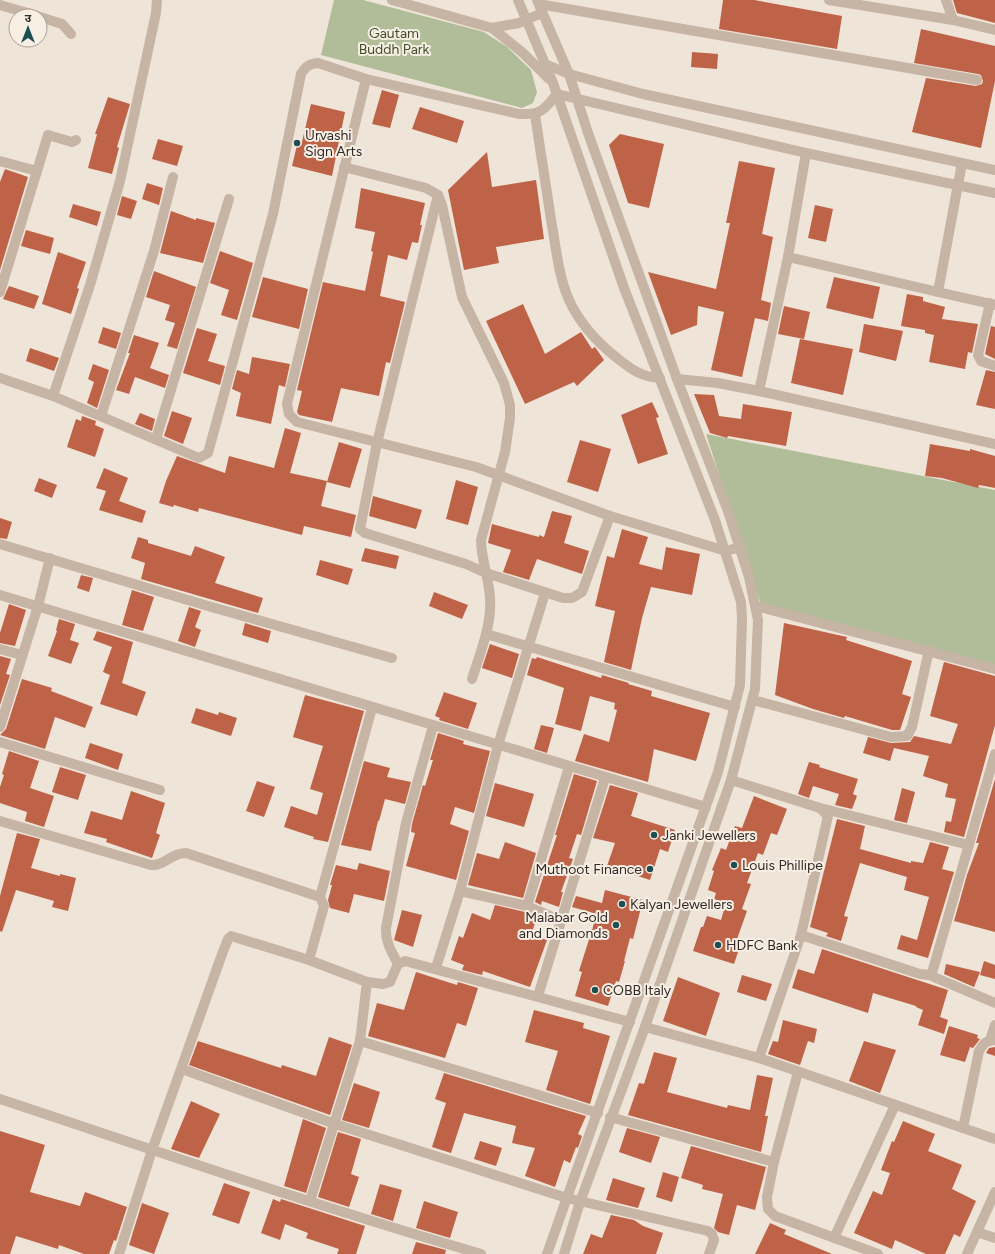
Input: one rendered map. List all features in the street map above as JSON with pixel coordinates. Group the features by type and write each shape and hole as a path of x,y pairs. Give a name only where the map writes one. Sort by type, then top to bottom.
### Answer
{"street":[{"path":"53,396 90,285 120,181 156,14 157,0"},
{"path":"392,0 492,28 523,53 552,83"},
{"path":"518,0 557,94 624,288 726,552 741,602 741,664 735,707 718,772 547,1254"},
{"path":"834,0 953,20 995,30"},
{"path":"946,0 953,20"},
{"path":"0,5 11,8"},
{"path":"492,28 513,24 526,18 539,6"},
{"path":"539,6 569,74 588,133 677,379 740,546 756,606 758,646 753,700 732,780 645,1027 610,1117 580,1202 564,1254"},
{"path":"539,6 976,80"},
{"path":"48,18 58,21 68,29 71,34"},
{"path":"0,378 53,396 199,458 208,453 273,214 302,74 305,67 318,63 366,79 519,114 535,114 546,108 557,94"},
{"path":"545,64 569,74 643,94 995,170"},
{"path":"366,79 287,404 289,414 297,422 476,467 610,516 726,552 740,546"},
{"path":"557,94 806,153 960,184 995,193"},
{"path":"535,114 541,162 562,284 569,301 580,318 603,346 631,369 648,377 660,378"},
{"path":"0,292 48,135 72,142 76,140"},
{"path":"759,391 788,257 806,153"},
{"path":"0,161 37,171"},
{"path":"938,292 960,184 962,163"},
{"path":"344,167 426,188 438,195 442,205 462,297 508,394 510,418 505,452 497,475 481,540 481,552 490,600 486,634 472,679"},
{"path":"101,416 154,251 173,177"},
{"path":"438,195 377,443 360,529 365,533 466,564 486,573 545,593 563,598 572,598 582,592 610,516"},
{"path":"156,439 228,199"},
{"path":"788,257 992,304 978,354 981,361 995,366"},
{"path":"677,379 718,383 759,391 995,444"},
{"path":"0,544 208,606 392,658"},
{"path":"0,727 38,606 50,558"},
{"path":"436,968 460,891 498,745 545,593"},
{"path":"0,595 605,778 706,807"},
{"path":"756,606 929,650 995,669"},
{"path":"486,634 735,707"},
{"path":"0,649 22,655"},
{"path":"753,700 891,737 907,736 912,727 929,650"},
{"path":"309,960 324,906 320,897 372,708"},
{"path":"398,964 388,944 386,928 406,823 433,726"},
{"path":"0,742 160,790"},
{"path":"929,975 933,968 995,754"},
{"path":"528,906 569,767"},
{"path":"538,996 560,920 605,778"},
{"path":"732,780 820,808 969,845"},
{"path":"759,1058 801,935 827,823 828,816 820,808"},
{"path":"0,821 151,864 162,864 172,855 186,854 320,897"},
{"path":"460,891 528,906 560,920"},
{"path":"801,935 920,974 929,975 995,1003"},
{"path":"119,1254 152,1150 221,957 228,939 231,936 309,960 367,982 383,984 390,982 398,964 404,961 436,968 630,1022"},
{"path":"310,1201 360,1041 367,982"},
{"path":"963,1128 979,1051 984,1043 992,1040 995,1025"},
{"path":"645,1027 759,1058 995,1138"},
{"path":"360,1041 598,1113"},
{"path":"182,1069 335,1124 567,1198 708,1231 712,1234 714,1240 709,1254"},
{"path":"798,1072 774,1162 767,1202 770,1213 878,1254"},
{"path":"0,1099 310,1201 481,1254"},
{"path":"834,1238 895,1105"},
{"path":"610,1117 774,1162"},
{"path":"967,1254 995,1192"},
{"path":"976,1232 995,1238"}],"green space":[{"name":"Gautam Buddh Park","path":"334,0 363,0 484,32 507,47 531,70 537,92 533,103 522,108 321,55"},
{"path":"706,434 995,490 995,665 762,608"}],"building":[{"path":"723,0 754,0 842,16 837,49 719,29"},
{"path":"953,0 995,0 995,23 957,13"},
{"path":"921,29 995,46 995,81 981,148 912,132 926,78 976,86 982,84 983,81 981,75 978,74 914,63"},
{"path":"692,52 718,54 717,69 691,67"},
{"path":"382,90 399,95 390,128 372,124"},
{"path":"108,97 130,104 117,147 119,148 112,174 88,168 97,134 95,134"},
{"path":"311,104 345,112 332,176 292,166 297,145 301,146"},
{"path":"420,107 464,121 457,143 412,129"},
{"path":"620,134 664,144 649,208 628,203 609,145"},
{"path":"158,139 183,146 177,166 152,159"},
{"path":"487,152 492,187 536,180 544,239 496,247 499,263 464,270 448,190"},
{"path":"739,161 775,168 762,234 773,237 761,300 771,303 768,321 755,318 742,377 711,370 724,312 698,306 697,325 671,335 648,272 716,289 730,223 726,223"},
{"path":"5,169 28,177 0,270 0,182"},
{"path":"147,183 163,188 159,205 142,199"},
{"path":"361,188 425,203 418,243 412,242 407,260 388,255 380,296 405,302 390,363 386,362 379,396 341,388 332,422 299,415 297,412 302,391 297,390 323,282 365,291 373,252 371,251 375,232 355,228"},
{"path":"122,196 137,201 131,219 117,215"},
{"path":"73,204 101,212 97,226 69,217"},
{"path":"815,205 833,209 826,242 808,238"},
{"path":"171,211 196,220 196,218 215,223 203,263 160,253"},
{"path":"26,230 54,238 50,254 21,246"},
{"path":"220,251 253,263 237,320 221,315 229,290 210,283"},
{"path":"58,252 86,262 77,288 79,289 71,314 42,304"},
{"path":"154,271 196,287 177,349 167,346 175,323 165,320 170,305 146,297"},
{"path":"263,277 308,289 299,329 252,317"},
{"path":"834,277 880,287 873,319 826,308"},
{"path":"9,286 39,296 34,309 3,299"},
{"path":"907,294 923,297 923,301 945,307 942,319 978,324 972,353 968,352 965,369 929,362 934,335 925,333 925,330 901,326"},
{"path":"523,304 545,354 581,332 592,349 595,347 604,360 577,386 574,382 525,404 486,321"},
{"path":"784,306 810,312 804,339 778,334"},
{"path":"864,324 903,331 896,361 859,352"},
{"path":"991,326 995,327 995,359 985,354"},
{"path":"103,327 121,333 116,349 98,343"},
{"path":"197,328 217,334 208,361 225,366 220,385 183,373"},
{"path":"134,335 159,343 150,368 169,375 165,388 135,377 129,394 116,390 130,353 128,353"},
{"path":"800,339 853,349 843,395 791,383"},
{"path":"30,348 59,358 54,371 26,361"},
{"path":"252,357 290,364 285,387 279,385 271,424 236,416 241,393 232,389 237,370 249,374"},
{"path":"93,364 109,370 97,408 87,403 94,382 88,379"},
{"path":"986,370 995,372 995,409 976,405"},
{"path":"694,394 714,395 719,416 741,419 743,404 792,412 786,446 728,436 727,438 710,433"},
{"path":"652,402 659,417 656,418 668,454 638,464 621,415"},
{"path":"172,411 192,418 183,444 164,436"},
{"path":"140,413 155,419 152,431 135,424"},
{"path":"82,416 96,421 95,425 104,429 95,457 67,447 76,419 81,421"},
{"path":"285,428 301,433 290,473 327,481 321,506 356,515 351,537 304,526 302,535 199,508 198,512 174,505 173,507 159,503 166,481 177,456 225,473 229,456 274,468"},
{"path":"580,440 611,449 598,492 567,482"},
{"path":"339,442 362,449 350,488 327,482"},
{"path":"930,444 970,451 970,449 995,456 995,488 979,485 978,488 942,478 925,476"},
{"path":"104,468 128,478 119,501 146,511 142,523 99,510 106,491 96,488"},
{"path":"39,478 57,485 52,498 34,491"},
{"path":"456,480 478,487 468,525 446,519"},
{"path":"373,496 422,510 416,529 369,516"},
{"path":"552,511 572,516 564,543 589,551 582,574 537,559 529,580 503,572 511,550 488,543 492,524 539,537 539,535 544,537"},
{"path":"0,518 12,522 7,539 0,538"},
{"path":"622,529 648,537 639,564 662,570 666,547 700,554 692,595 651,587 642,618 631,670 604,662 615,611 595,606 607,556 614,558"},
{"path":"138,537 148,540 148,543 191,556 195,546 225,557 215,583 263,598 258,613 141,579 145,563 131,558"},
{"path":"365,548 399,556 396,569 361,561"},
{"path":"320,560 353,569 348,585 316,575"},
{"path":"81,575 93,578 89,592 77,588"},
{"path":"132,590 154,597 143,631 122,625"},
{"path":"434,592 468,605 462,619 429,606"},
{"path":"9,604 26,610 15,646 0,643 0,633"},
{"path":"189,607 201,611 195,627 201,630 195,647 178,641"},
{"path":"59,619 75,624 70,640 79,643 71,664 48,656 57,631"},
{"path":"245,623 271,631 268,643 242,635"},
{"path":"784,623 847,637 846,640 912,661 902,694 911,697 900,730 892,730 845,716 844,718 813,709 775,695"},
{"path":"97,631 133,642 122,683 146,692 137,716 100,704 110,675 103,672 112,647 93,640"},
{"path":"490,644 519,654 512,678 482,668"},
{"path":"0,656 11,659 6,674 10,675 0,705"},
{"path":"537,657 601,678 602,675 629,683 628,684 652,691 651,696 710,713 696,761 654,749 648,782 575,761 584,734 609,742 617,710 614,709 615,703 590,696 581,731 555,724 564,688 527,675 532,658 536,659"},
{"path":"944,662 995,676 995,725 964,837 944,832 946,821 951,822 956,799 945,797 948,784 923,776 929,756 894,748 890,761 863,753 868,737 891,743 910,742 914,736 951,744 958,724 930,716"},
{"path":"22,679 52,688 51,691 93,707 85,728 55,717 45,749 0,735 6,729"},
{"path":"444,692 477,703 468,729 439,720 440,718 435,716"},
{"path":"305,695 364,711 328,842 313,839 314,837 284,827 291,806 317,815 323,793 310,789 323,746 293,737"},
{"path":"196,708 218,715 219,712 237,718 231,736 191,723"},
{"path":"541,725 554,728 547,753 534,749"},
{"path":"438,733 464,741 463,744 490,751 474,813 455,807 450,824 469,831 456,880 406,866 415,833 411,832 412,824 423,785 425,786 433,760 430,760"},
{"path":"90,743 123,754 118,770 85,758"},
{"path":"9,751 39,761 30,788 54,796 44,827 25,821 27,812 0,803 0,787 4,775 2,774"},
{"path":"364,761 390,768 387,777 411,782 405,804 385,799 371,851 341,845"},
{"path":"809,762 820,765 819,767 858,779 853,794 857,796 852,809 835,805 839,794 813,786 809,798 798,794"},
{"path":"60,767 86,775 78,800 52,792"},
{"path":"574,774 597,781 581,835 577,834 569,858 573,859 561,892 563,892 559,907 542,901 541,905 535,902 557,835 555,835"},
{"path":"995,779 995,932 954,921 967,875 979,843 976,843"},
{"path":"257,781 275,787 264,817 246,811"},
{"path":"495,783 534,794 524,827 486,816"},
{"path":"610,785 638,793 631,816 675,830 668,852 660,849 650,880 607,866 615,843 593,838"},
{"path":"902,788 915,792 907,823 894,820"},
{"path":"131,791 165,803 156,833 160,835 152,858 106,842 107,839 84,833 91,811 122,820"},
{"path":"754,796 787,809 777,835 771,833 763,855 758,853 747,883 751,884 742,909 747,911 737,939 742,940 734,964 693,951 701,927 703,927 707,916 721,920 726,903 714,899 716,893 708,890 714,871 712,870 721,848 726,850 735,826 742,828"},
{"path":"837,819 865,826 860,849 911,863 911,861 923,863 930,842 949,847 942,869 954,872 928,958 897,949 901,935 917,940 929,897 904,890 907,877 860,863 844,916 848,917 841,941 826,936 828,933 810,927"},
{"path":"17,833 40,839 31,868 60,876 60,874 76,878 68,911 52,907 54,901 16,890 2,932 0,931 0,896"},
{"path":"505,842 536,853 523,898 468,885 477,853 499,859"},
{"path":"359,863 390,871 384,901 354,894 349,913 330,908 328,900 332,885 330,885 336,865 357,870"},
{"path":"605,890 643,900 633,939 630,938 619,982 616,981 608,1006 575,996 582,972 579,971 597,914 572,907 576,896 602,903"},
{"path":"495,905 525,912 537,917 531,935 547,940 530,987 483,971 482,975 462,970 464,965 451,960 459,936 463,938 472,913 490,920"},
{"path":"402,910 422,915 413,947 394,940"},
{"path":"822,949 948,990 940,1017 948,1020 944,1034 918,1025 923,1010 916,1006 873,993 868,1013 792,988 798,969 814,974"},
{"path":"984,961 995,965 995,979 980,975"},
{"path":"946,964 980,972 974,987 944,974"},
{"path":"416,972 457,985 458,982 478,988 466,1026 457,1023 445,1058 368,1036 377,1003 404,1010"},
{"path":"742,975 772,984 766,1001 737,992"},
{"path":"678,977 720,993 706,1036 663,1021"},
{"path":"534,1010 584,1023 583,1028 610,1036 590,1104 546,1090 558,1051 525,1042"},
{"path":"783,1020 817,1029 814,1043 808,1041 800,1065 768,1054 773,1041 778,1042"},
{"path":"949,1026 978,1035 977,1038 980,1039 973,1048 970,1047 965,1062 940,1055"},
{"path":"329,1037 352,1045 330,1115 189,1065 198,1041 281,1068 282,1065 316,1076"},
{"path":"864,1041 896,1050 880,1093 849,1081"},
{"path":"995,1047 995,1056 986,1053 989,1048"},
{"path":"654,1052 677,1058 667,1092 727,1108 728,1105 750,1110 757,1075 773,1078 765,1116 768,1116 761,1152 628,1115 639,1083 644,1084"},
{"path":"444,1073 586,1116 578,1134 582,1136 578,1148 576,1147 570,1163 564,1160 555,1187 525,1176 535,1148 512,1143 516,1126 464,1113 451,1153 432,1147 446,1103 435,1099"},
{"path":"354,1083 380,1092 369,1128 342,1120"},
{"path":"191,1101 220,1114 199,1158 171,1149"},
{"path":"303,1119 326,1128 306,1193 284,1186"},
{"path":"903,1121 935,1134 928,1151 962,1165 952,1189 976,1201 960,1237 954,1234 945,1254 926,1254 895,1240 892,1249 854,1233 873,1191 882,1195 890,1173 881,1170 892,1141 894,1142"},
{"path":"627,1128 660,1137 651,1163 619,1152"},
{"path":"0,1131 45,1145 30,1192 80,1206 85,1192 127,1207 116,1241 114,1240 109,1254 84,1254 59,1245 58,1249 16,1236 10,1254 0,1254"},
{"path":"338,1132 361,1139 351,1174 359,1177 349,1207 318,1197"},
{"path":"480,1141 502,1148 496,1166 474,1159"},
{"path":"691,1146 766,1167 755,1210 737,1205 729,1235 718,1232 714,1228 723,1194 702,1189 703,1185 681,1178"},
{"path":"663,1172 679,1177 672,1202 656,1197"},
{"path":"613,1178 645,1188 638,1208 606,1200"},
{"path":"224,1183 250,1192 239,1224 212,1215"},
{"path":"380,1184 402,1190 393,1221 371,1214"},
{"path":"273,1199 280,1202 281,1199 365,1226 356,1254 337,1254 339,1249 306,1238 308,1233 285,1224 280,1240 261,1233"},
{"path":"424,1201 458,1212 450,1238 416,1228"},
{"path":"142,1203 169,1213 154,1254 129,1245"},
{"path":"611,1215 634,1220 643,1226 663,1233 656,1254 583,1254 591,1234 602,1238"},
{"path":"770,1223 786,1230 784,1234 832,1254 755,1254"},
{"path":"416,1242 446,1250 445,1254 412,1254"}],"place":[{"name":"Urvashi Sign Arts","path":"297,143"},
{"name":"Janki Jewellers","path":"654,835"},
{"name":"Louis Phillipe","path":"734,865"},
{"name":"Muthoot Finance","path":"650,869"},
{"name":"Kalyan Jewellers","path":"622,904"},
{"name":"Malabar Gold and Diamonds","path":"616,925"},
{"name":"HDFC Bank","path":"718,945"},
{"name":"COBB Italy","path":"595,990"}]}
